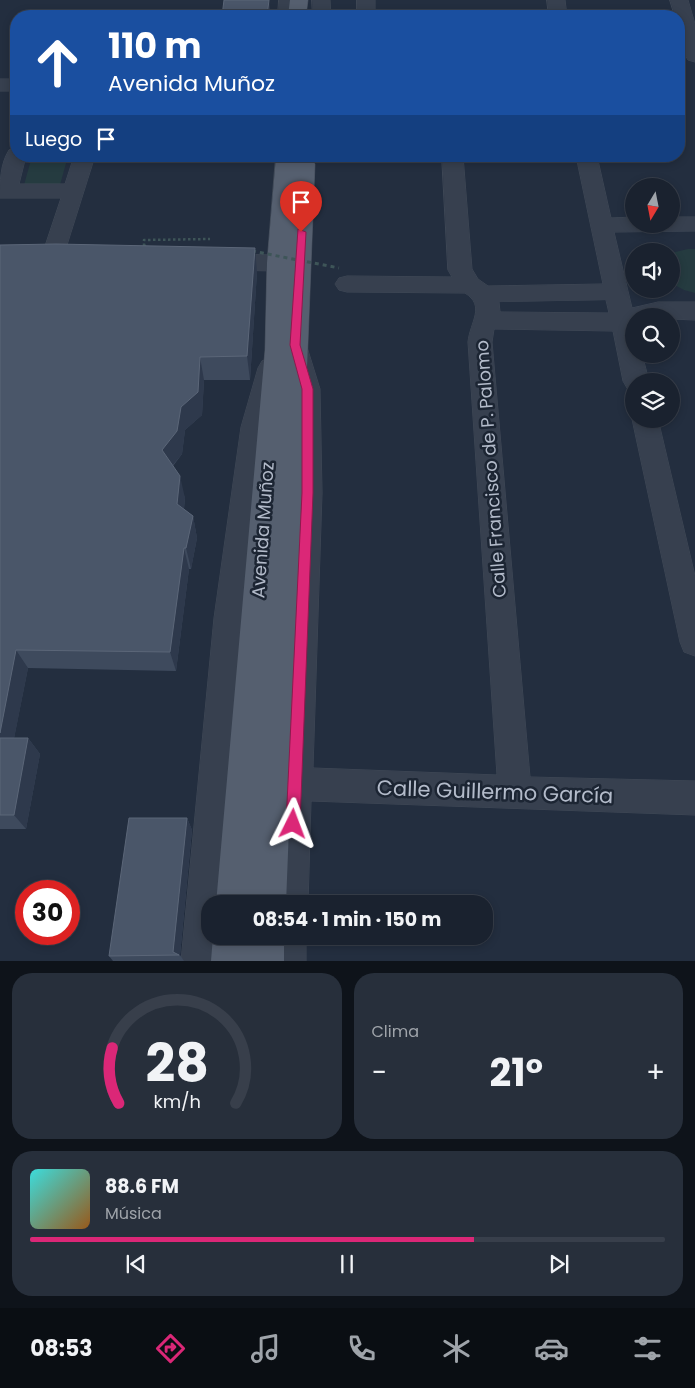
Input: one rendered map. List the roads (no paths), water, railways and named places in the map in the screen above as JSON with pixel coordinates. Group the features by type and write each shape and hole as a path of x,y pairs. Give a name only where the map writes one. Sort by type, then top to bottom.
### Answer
{"main road":[{"name":"Avenida Muñoz","path":"268,895 286,348 278,263 286,162"},
{"name":"Avenida Muñoz","path":"235,895 304,162"},
{"path":"230,960 231,945"},
{"path":"265,960 266,945"}],"street":[{"path":"685,21 694,53"},
{"path":"13,162 3,191 74,190"},
{"path":"54,258 83,162"},
{"path":"452,162 460,270 480,300"},
{"path":"587,162 634,373"},
{"path":"602,225 695,224"},
{"path":"200,261 278,263"},
{"path":"343,276 623,322 635,315 656,309 695,310"},
{"path":"480,300 617,292"},
{"name":"Calle Francisco de P. Palomo","path":"480,300 480,342 515,794"},
{"path":"286,348 307,389 308,493 290,895"},
{"path":"200,960 229,618 254,427 286,348"},
{"path":"647,428 695,642"},
{"name":"Calle Guillermo García","path":"295,784 515,794 695,798"},
{"path":"287,960 288,945"}]}
